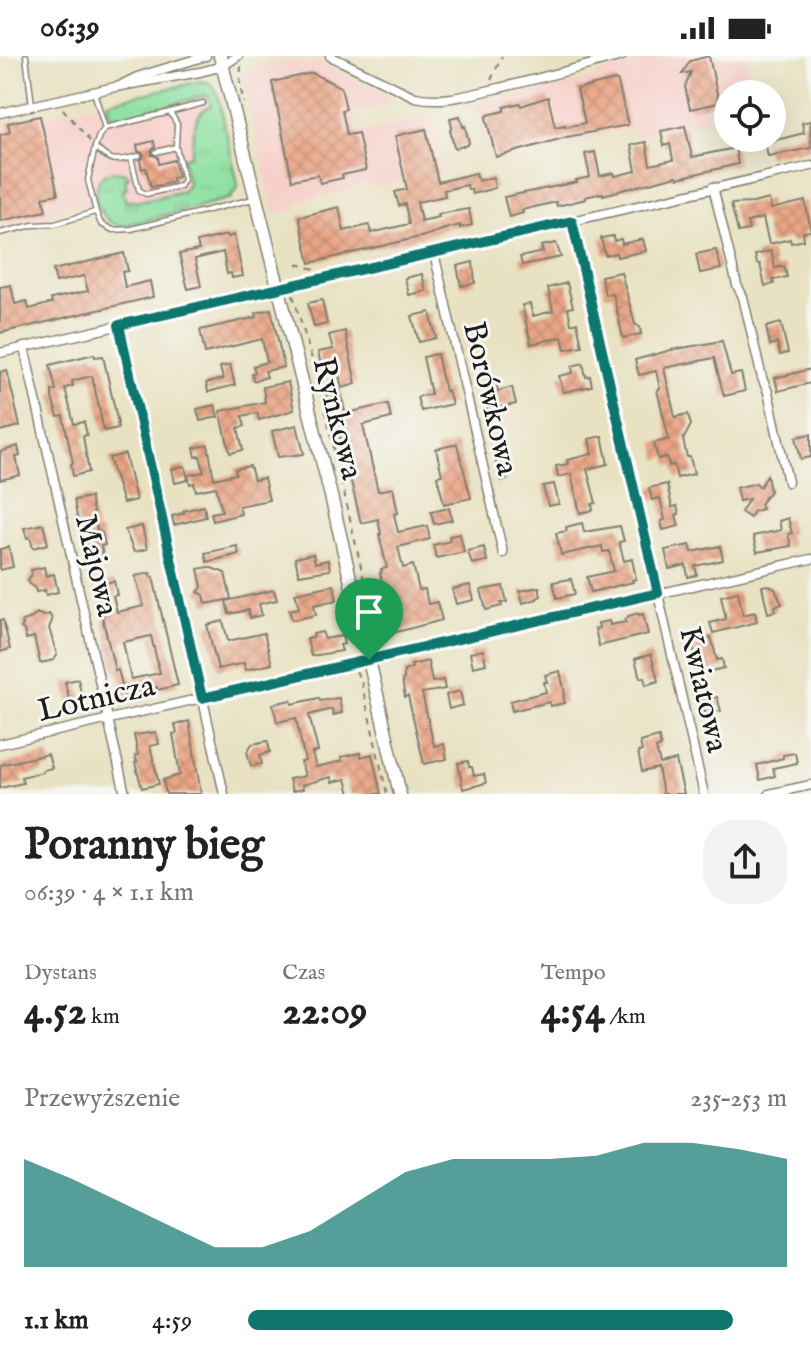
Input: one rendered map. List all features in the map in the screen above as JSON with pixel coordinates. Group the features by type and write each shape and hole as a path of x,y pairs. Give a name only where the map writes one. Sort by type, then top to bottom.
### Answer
{"street":[{"path":"115,87 206,56"},
{"path":"0,113 139,84 238,56"},
{"path":"330,56 415,97 430,100 452,98 622,56"},
{"name":"Rynkowa","path":"221,61 336,514 400,794"},
{"path":"0,353 811,166"},
{"path":"713,187 768,392 788,482"},
{"name":"Kwiatowa","path":"572,221 704,794"},
{"name":"Borówkowa","path":"434,253 503,553"},
{"path":"119,325 224,794"},
{"name":"Majowa","path":"24,347 125,794"},
{"name":"Lotnicza","path":"0,744 811,559"},
{"path":"769,794 811,785"}],"lane":[{"path":"26,56 32,105"},
{"path":"94,92 105,128"},
{"path":"203,103 105,128 95,147 88,180 101,224 113,230 131,229 255,198"},
{"path":"131,158 139,190 146,194 180,186 184,180 176,147 177,124 170,112"},
{"path":"95,147 105,158 120,160 139,156"},
{"path":"156,152 176,147"},
{"path":"0,233 33,225 55,224 96,212"}],"path":[{"path":"491,89 490,83 502,56"},
{"path":"62,108 95,147"},
{"path":"297,264 319,270"},
{"path":"292,293 319,383 379,648"},
{"path":"357,671 387,794"}],"shaded area":[{"path":"671,56 745,56 751,80 714,80 714,110 708,111 709,120 637,137 634,128 490,161 477,105 597,77 597,73"},
{"path":"298,59 311,65 313,60 388,95 385,105 354,113 358,133 432,116 444,171 370,188 368,183 354,186 354,189 296,201 297,209 274,215 243,79 245,71 249,69"},
{"path":"201,81 214,85 218,95 238,184 232,198 123,226 109,223 100,211 81,211 78,204 48,211 50,221 0,229 0,125"}],"green space":[{"path":"201,81 212,85 218,95 238,184 232,198 123,226 111,222 103,215 96,194 103,176 113,172 126,173 129,177 125,179 127,189 123,190 126,202 183,191 188,183 182,158 191,155 197,120 211,105 207,95 121,118 110,113 107,102"}],"building":[{"path":"709,56 714,80 714,104 690,109 685,87 691,72 682,74 690,61"},
{"path":"312,73 341,87 347,135 358,133 366,170 320,183 318,175 292,180 272,82"},
{"path":"615,80 628,125 567,137 496,157 486,118 488,115 504,111 504,107 520,103 521,106 548,97 555,127 585,123 577,89"},
{"path":"40,116 58,194 43,197 46,211 0,221 0,135 10,132 8,123"},
{"path":"460,116 469,143 456,148 450,118"},
{"path":"810,121 811,148 768,156 767,152 786,152 786,138 804,133 802,123"},
{"path":"685,126 692,157 736,152 738,164 585,197 557,206 556,202 522,210 523,213 509,217 504,197 590,177 585,154 595,152 600,176 636,171 631,145 646,142 650,165 673,160 670,144 664,146 661,131"},
{"path":"426,129 438,182 476,173 478,181 493,177 495,188 472,194 467,185 444,190 445,196 417,202 421,221 439,217 438,214 469,209 472,225 460,228 460,225 310,263 299,217 339,207 344,231 369,225 371,233 409,224 405,204 399,206 395,192 407,189 395,136"},
{"path":"154,141 152,155 158,157 159,164 174,160 178,177 172,178 173,182 151,187 146,168 142,169 140,161 144,154 138,151 137,145"},
{"path":"769,199 771,209 805,201 811,231 803,232 804,240 791,243 790,239 769,244 763,218 747,222 749,230 738,232 731,204"},
{"path":"234,235 243,276 232,278 231,273 227,274 223,252 195,259 201,286 188,289 179,254 199,250 197,242"},
{"path":"613,236 614,241 621,239 622,244 643,239 646,251 617,257 616,253 605,255 601,238"},
{"path":"556,243 561,257 522,265 520,257 543,252 541,246"},
{"path":"716,250 721,269 700,273 696,254"},
{"path":"771,251 775,268 784,266 787,277 773,280 774,284 765,286 755,255"},
{"path":"124,253 128,271 122,272 125,287 150,281 153,297 0,333 0,287 11,285 15,304 27,301 29,309 52,303 51,299 88,291 84,276 56,282 53,270"},
{"path":"473,262 475,283 461,286 457,266"},
{"path":"621,272 635,324 640,327 641,334 623,338 613,294 605,295 601,276"},
{"path":"422,274 426,291 409,295 405,278"},
{"path":"567,283 573,307 568,308 571,324 577,322 582,346 565,349 562,337 531,344 522,305 530,304 533,316 553,311 548,288"},
{"path":"322,300 327,324 314,327 308,303"},
{"path":"271,309 284,367 265,371 267,377 253,381 253,366 267,362 262,339 205,353 200,330 257,317 256,313"},
{"path":"430,312 436,338 419,342 412,316"},
{"path":"781,323 788,353 780,355 777,343 770,345 766,327"},
{"path":"345,331 356,384 342,388 336,362 321,365 318,352 333,349 329,335"},
{"path":"722,341 731,375 741,373 745,391 724,396 714,358 664,368 675,417 688,414 691,425 683,440 694,474 677,478 674,465 669,466 667,457 658,459 654,443 669,439 657,390 660,389 656,371 639,375 635,360"},
{"path":"94,354 95,357 103,356 118,428 104,431 92,376 72,381 73,386 65,388 74,424 84,422 87,435 83,436 89,472 73,476 63,416 58,417 52,398 52,391 56,390 50,365"},
{"path":"437,354 445,391 448,390 452,404 421,411 417,397 431,394 423,357"},
{"path":"583,363 592,386 563,392 559,376 573,373 572,366"},
{"path":"230,365 235,385 208,392 206,383 223,379 220,367"},
{"path":"811,369 811,383 778,391 775,378"},
{"path":"7,370 20,426 0,431 0,372"},
{"path":"288,382 294,410 259,420 257,413 242,416 245,426 238,428 243,450 230,453 220,411 265,402 263,387"},
{"path":"496,383 498,391 512,387 516,404 487,410 485,386"},
{"path":"340,390 347,413 388,404 391,418 363,425 378,491 393,488 398,532 427,526 430,539 398,547 403,568 413,565 419,590 425,589 428,604 437,602 442,620 393,633 380,573 381,569 387,568 378,519 361,523 339,432 336,432 332,416 338,414 335,402 328,403 326,393"},
{"path":"215,405 218,417 200,421 197,409"},
{"path":"297,425 304,454 278,457 272,431"},
{"path":"811,434 811,457 801,459 796,437"},
{"path":"602,436 608,464 587,469 596,503 592,504 593,510 580,513 571,474 558,477 556,466 592,454 589,439"},
{"path":"457,444 471,498 444,504 437,476 442,475 436,449"},
{"path":"208,445 214,479 236,474 235,469 250,466 254,480 264,478 269,500 239,506 241,514 213,521 211,513 222,511 216,487 196,491 188,475 204,472 200,456 196,457 194,448"},
{"path":"18,446 20,456 16,457 20,475 0,480 0,452"},
{"path":"125,454 136,500 123,503 109,458"},
{"path":"502,454 507,479 501,481 495,456"},
{"path":"185,466 188,480 175,483 172,469"},
{"path":"767,475 770,491 760,504 762,509 754,511 750,518 741,512 749,499 739,501 736,488 756,483 760,487"},
{"path":"554,484 559,504 548,506 543,486"},
{"path":"667,484 672,507 677,506 679,526 663,530 661,521 665,520 660,498 652,500 649,488"},
{"path":"90,497 97,530 102,533 105,545 101,546 103,558 90,561 74,500"},
{"path":"204,506 206,517 174,525 172,516"},
{"path":"449,508 452,520 434,524 431,512"},
{"path":"788,518 791,546 757,552 753,536 781,530 779,521"},
{"path":"582,523 584,532 620,526 624,541 619,542 624,561 632,559 636,579 633,582 591,592 587,577 614,571 609,551 603,552 602,546 561,555 556,533"},
{"path":"43,524 48,544 33,548 24,528"},
{"path":"142,526 147,549 134,552 125,530"},
{"path":"460,534 464,552 436,558 433,545 450,541 449,536"},
{"path":"690,545 692,552 720,546 723,560 695,566 697,575 688,577 686,565 669,569 665,550"},
{"path":"237,546 239,554 207,562 205,553"},
{"path":"9,547 13,567 0,570 0,549"},
{"path":"484,547 487,561 472,564 468,551"},
{"path":"313,554 315,563 328,560 330,570 299,575 295,558"},
{"path":"44,567 46,576 54,574 58,592 46,595 45,590 36,592 29,584 31,570"},
{"path":"209,567 225,573 231,599 206,604 204,595 198,592 202,587 198,569"},
{"path":"150,573 153,577 178,685 125,695 118,670 115,671 98,585 114,581 117,595 113,596 117,612 144,606 135,576","holes":["151,636 160,673 131,679 123,642"]},
{"path":"571,579 575,594 557,598 553,582"},
{"path":"334,585 337,600 314,605 316,615 292,620 289,610 299,608 295,593"},
{"path":"470,585 474,600 456,604 452,589"},
{"path":"503,586 507,602 486,610 481,590"},
{"path":"762,586 775,589 782,604 775,606 776,611 768,613"},
{"path":"539,587 541,596 523,603 520,591"},
{"path":"274,590 277,600 259,604 262,615 250,618 248,610 229,614 226,601"},
{"path":"738,592 743,615 755,612 757,622 713,633 710,623 726,619 721,596"},
{"path":"37,613 51,617 49,628 57,655 54,660 40,663 34,637 26,639 21,628 22,621"},
{"path":"643,614 648,634 599,646 595,629 599,628 598,623 609,621 610,625 626,622 628,616"},
{"path":"0,620 3,620 10,649 0,652"},
{"path":"223,621 228,641 264,633 272,664 245,670 244,663 218,669 207,625"},
{"path":"322,632 325,639 342,636 342,651 311,656 307,639"},
{"path":"711,637 717,660 722,659 724,668 699,674 692,642"},
{"path":"483,650 486,664 473,667 470,653"},
{"path":"651,654 658,681 646,685 644,677 640,678 635,659"},
{"path":"428,661 432,682 443,680 445,689 422,693 434,746 444,744 447,759 424,764 402,680 404,671 412,668 411,665"},
{"path":"560,671 565,703 550,706 549,702 512,711 510,701 546,692 545,675"},
{"path":"78,679 83,702 70,704 65,682"},
{"path":"460,691 463,705 449,709 446,695"},
{"path":"717,697 721,711 705,714 702,699"},
{"path":"319,698 320,701 339,698 342,713 333,715 332,709 309,715 318,751 312,753 316,767 342,761 341,757 372,754 381,794 350,794 346,779 332,782 331,777 292,791 289,779 305,776 296,718 277,722 273,704 291,700 292,704"},
{"path":"189,721 201,794 166,794 163,780 180,775 173,734 177,733 175,725"},
{"path":"156,732 159,744 150,746 159,784 142,788 135,763 135,756 138,755 134,735"},
{"path":"659,737 661,747 656,748 660,764 676,760 684,794 663,794 658,768 642,772 638,752 642,751 640,742"},
{"path":"268,741 270,752 260,755 262,764 251,766 247,752 252,744"},
{"path":"795,753 797,763 773,768 775,776 760,780 757,765"},
{"path":"48,754 52,768 21,777 23,783 0,788 0,765"},
{"path":"468,761 474,776 484,774 486,783 463,789 458,763"}],"route":[{"path":"572,221 658,593 369,660 202,698 119,325 572,221"}]}
